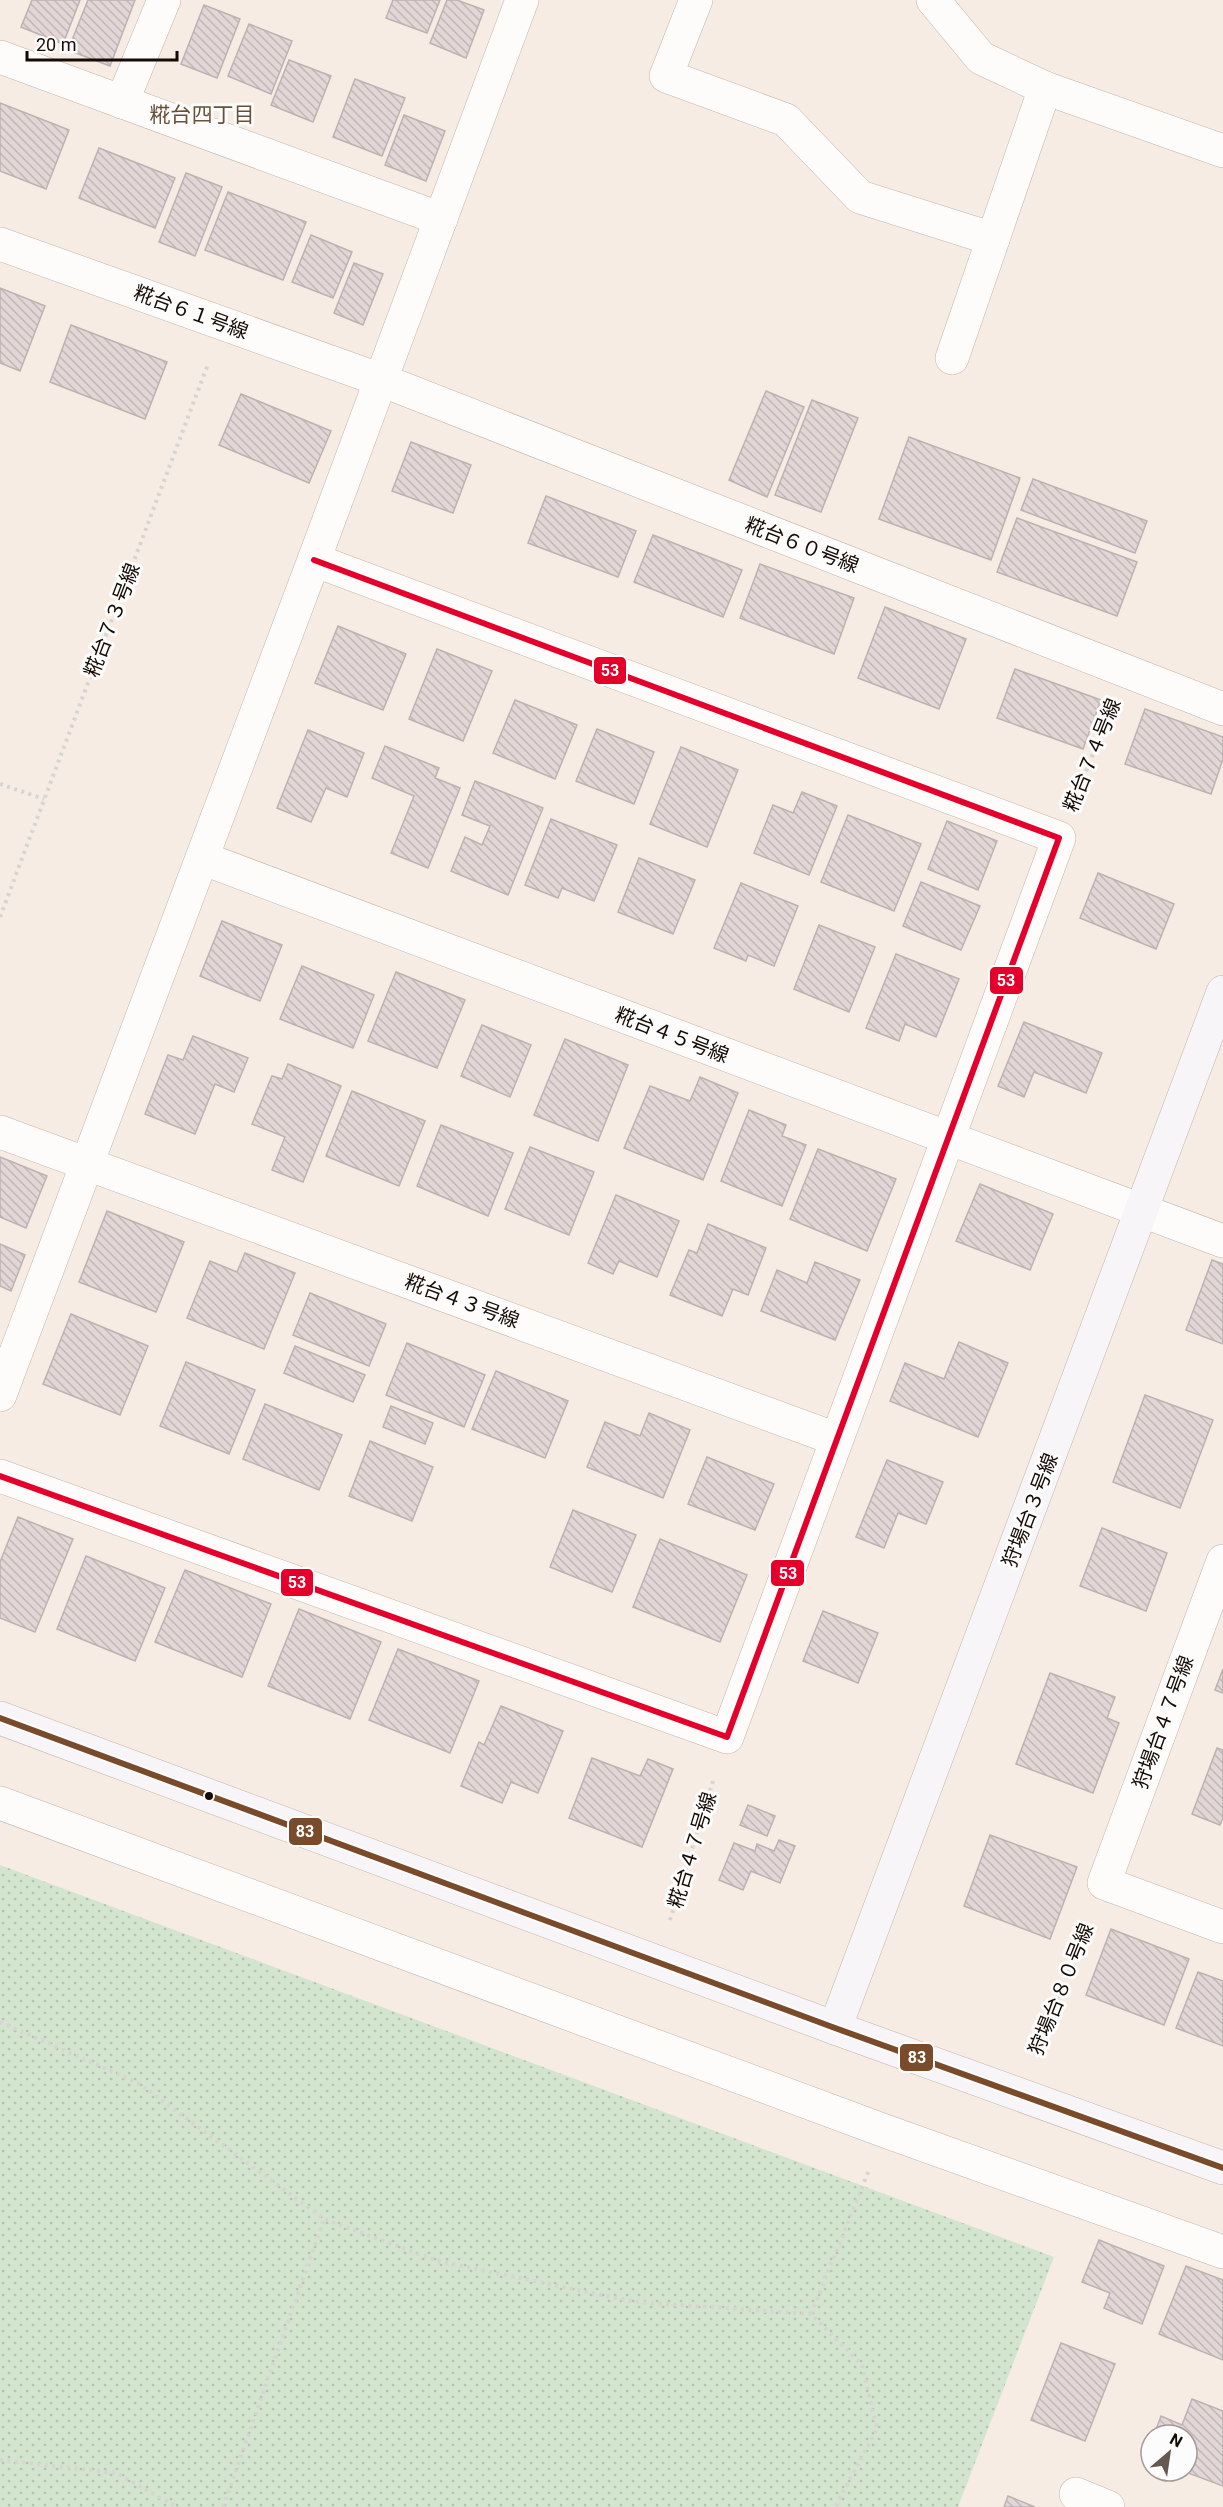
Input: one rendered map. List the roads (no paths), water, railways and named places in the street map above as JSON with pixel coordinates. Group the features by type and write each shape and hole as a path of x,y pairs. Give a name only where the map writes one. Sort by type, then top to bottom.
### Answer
{"street":[{"path":"122,102 164,0"},
{"path":"0,1395 315,560 522,0"},
{"path":"696,0 666,76 786,120 860,197 993,239"},
{"path":"933,0 981,58 1045,88 1223,151"},
{"path":"0,57 441,219"},
{"path":"952,358 1045,88"},
{"name":"糀台６１号線","path":"0,244 381,380"},
{"name":"糀台６０号線","path":"381,380 1223,709"},
{"path":"0,1476 727,1737 1059,838 315,560"},
{"name":"糀台４５号線","path":"202,858 1223,1241"},
{"name":"狩場台３号線","path":"835,2028 1223,992"},
{"name":"糀台４３号線","path":"0,1132 836,1439"},
{"name":"狩場台４７号線","path":"1223,1561 1217,1593 1104,1883 1223,1927"},
{"path":"0,1718 835,2028 1223,2168"},
{"path":"0,1803 885,2131 1223,2252"},
{"path":"1076,2494 1108,2507"}],"district":[{"name":"糀台四丁目","path":"202,115"}]}
